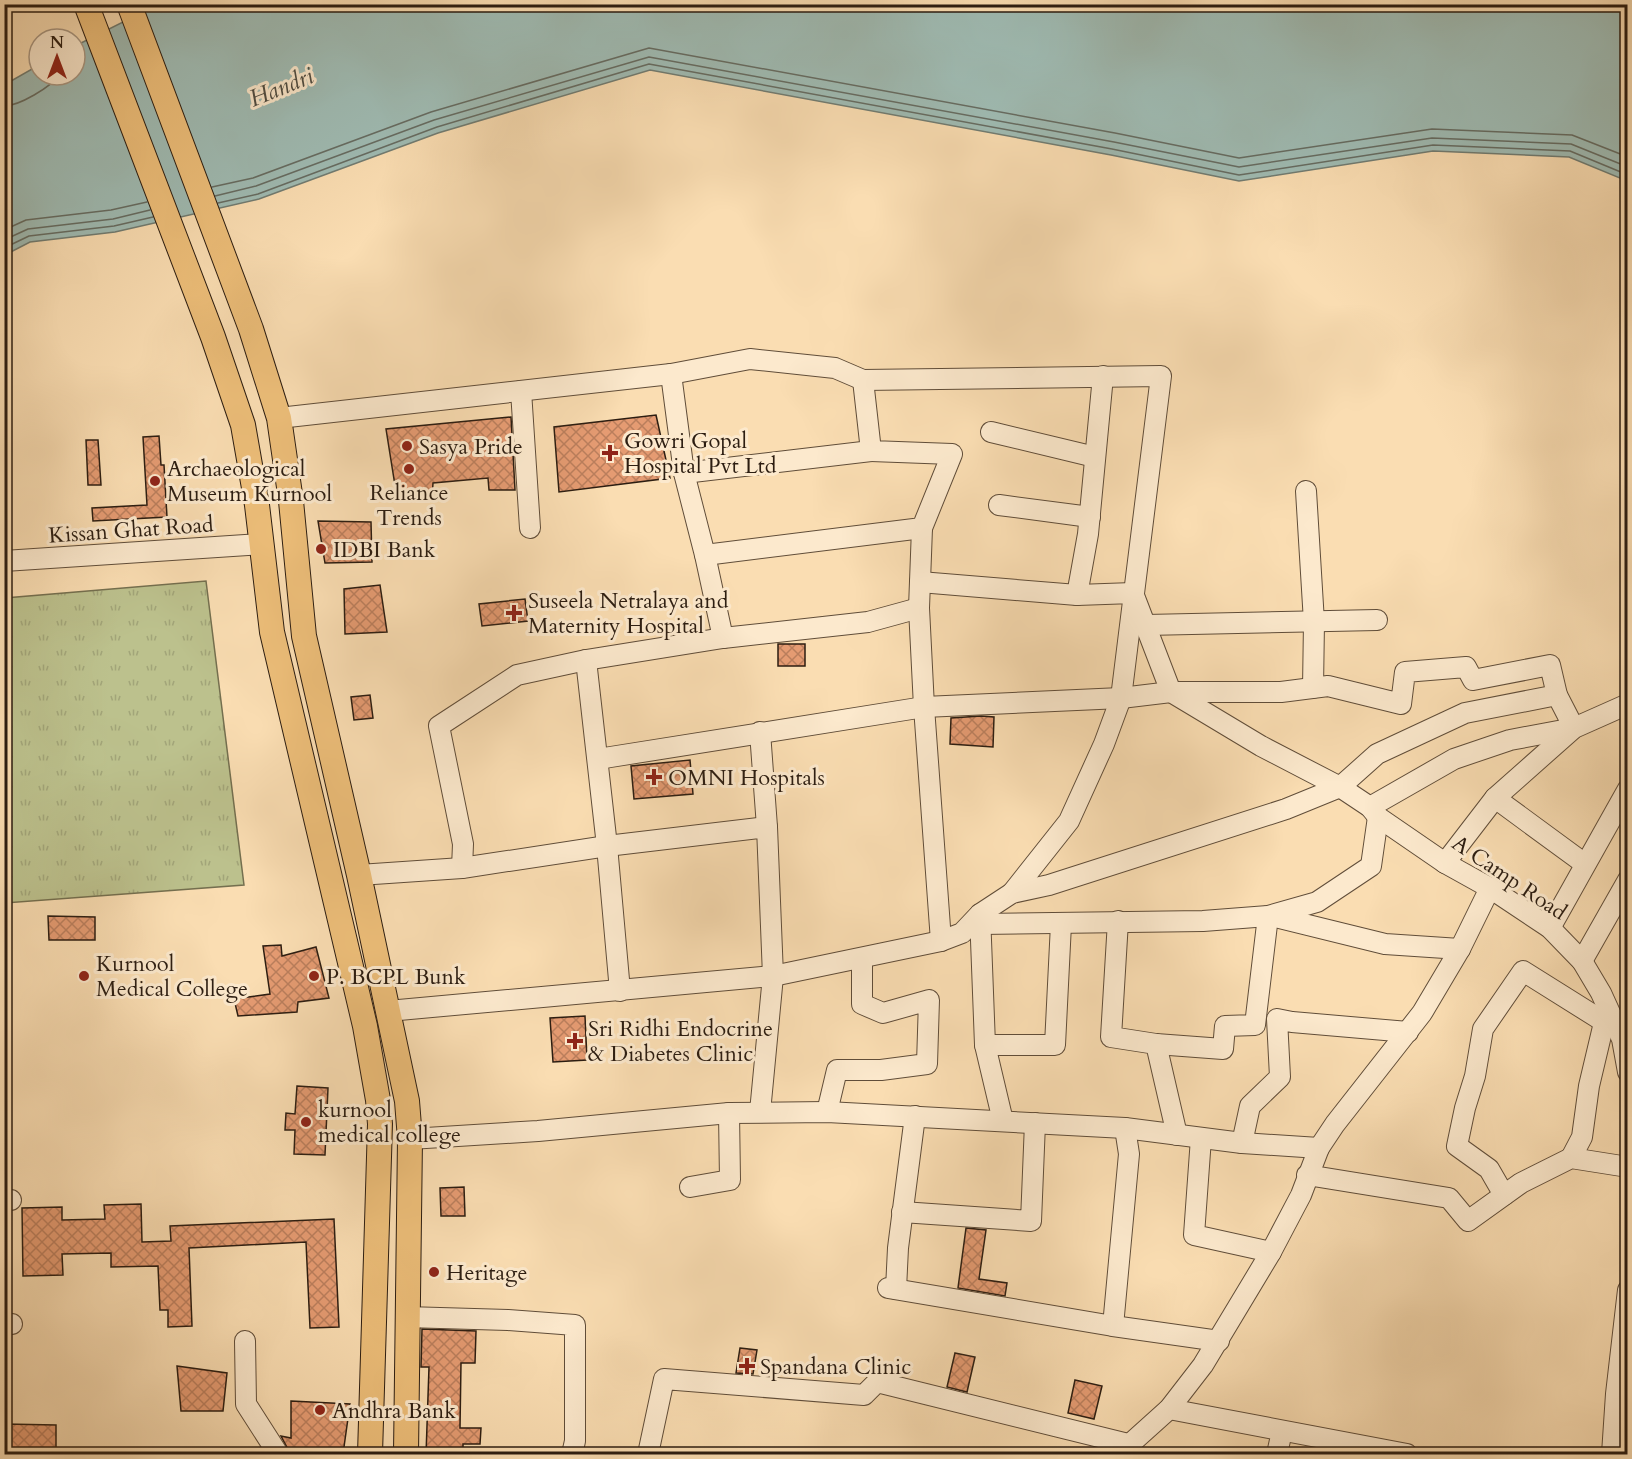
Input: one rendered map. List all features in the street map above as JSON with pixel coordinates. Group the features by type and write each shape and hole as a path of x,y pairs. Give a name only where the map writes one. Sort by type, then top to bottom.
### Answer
{"main road":[{"path":"87,4 213,337 243,425 257,505 272,632 363,1016 380,1124 370,1455"},
{"path":"129,4 251,329 279,418 291,501 304,636 359,875 407,1101 410,1138 406,1455"},
{"path":"257,505 291,501"},
{"path":"363,1016 388,1011"}],"street":[{"path":"279,418 671,374 750,359 836,368 863,380 1161,376 1121,698 1104,744 1069,821 1012,893 962,933 941,941 773,976 388,1011"},
{"path":"671,374 684,473 723,638"},
{"path":"1077,595 1090,517 1103,376"},
{"path":"863,380 871,451"},
{"path":"521,391 530,528"},
{"path":"991,432 1095,458"},
{"path":"684,473 871,451 952,454 922,528 919,608 941,941"},
{"path":"1306,491 1314,622 1313,688"},
{"path":"999,505 1090,517"},
{"path":"705,555 922,528"},
{"name":"Kissan Ghat Road","path":"4,561 261,544"},
{"path":"920,582 1077,595 1133,593"},
{"path":"1133,593 1171,692"},
{"path":"462,868 463,844 439,726 517,675 586,660 723,638 868,622 919,608"},
{"path":"1146,625 1377,620"},
{"path":"586,660 607,846 620,991"},
{"path":"598,759 924,707 1121,698 1171,692 1281,692 1328,686 1401,704 1405,672 1466,667 1473,680 1550,665 1557,695 1574,728"},
{"name":"A Camp Road","path":"1171,692 1261,746 1340,787 1445,863 1490,888 1550,928 1582,961 1601,993 1622,1039 1628,1072"},
{"path":"1012,893 1049,885 1275,813 1340,787 1377,754 1465,713 1557,695"},
{"path":"980,919 1061,924 1203,921 1268,916 1317,902 1371,867 1374,812 1454,759 1510,740 1574,728 1628,704"},
{"path":"1445,863 1495,798 1574,728"},
{"path":"760,732 767,827 773,976 760,1112"},
{"path":"1550,928 1628,789"},
{"path":"1495,798 1585,864"},
{"path":"359,875 462,868 607,846 767,827"},
{"path":"1582,961 1628,880"},
{"path":"648,1455 664,1379 864,1395 877,1382 1126,1450 1169,1409 1219,1341 1271,1252 1300,1195 1319,1148 1335,1124 1422,1013 1460,949 1490,888"},
{"path":"1268,916 1386,944 1460,949"},
{"path":"1118,921 1111,1037 1156,1044 1223,1049 1225,1026 1255,1025 1268,916"},
{"path":"980,919 985,1045 1003,1121"},
{"path":"985,1045 1055,1045 1061,924"},
{"path":"827,1112 837,1070 881,1070 927,1064 929,1000 883,1013 862,1004 862,959"},
{"path":"1504,1195 1489,1169 1457,1146 1475,1076 1483,1029 1523,971 1598,1018 1607,1010"},
{"path":"1571,1158 1582,1137 1588,1086 1607,1010"},
{"path":"1242,1143 1250,1106 1280,1077 1277,1019 1292,1023 1408,1032"},
{"path":"1622,1039 1628,1020"},
{"path":"1156,1044 1177,1135"},
{"path":"410,1138 538,1131 729,1113 827,1112 1125,1128 1242,1143 1319,1148"},
{"path":"690,1187 730,1180 729,1113"},
{"path":"915,1116 892,1288 1113,1326 1219,1341"},
{"path":"902,1212 1031,1221 1035,1124"},
{"path":"1113,1326 1129,1154 1125,1128"},
{"path":"1201,1138 1194,1235 1271,1252"},
{"path":"1307,1175 1449,1198 1468,1221 1521,1183 1571,1158 1628,1167"},
{"path":"1612,1455 1622,1395 1628,1290"},
{"path":"406,1317 508,1320 575,1325 575,1441 572,1455"},
{"path":"245,1341 246,1404 278,1455"},
{"path":"1169,1409 1282,1431 1343,1449 1407,1455"},
{"path":"1276,1455 1282,1431"}],"green space":[{"path":"206,581 244,885 5,903 5,598"}],"water":[{"name":"Handri","path":"157,5 1627,5 1627,181 1569,157 1433,151 1239,181 1111,155 650,70 438,133 259,199 115,232 30,242 5,255 4,85 27,72 27,87 87,87 87,40"}],"building":[{"name":"Gowri Gopal Hospital Pvt Ltd","path":"656,415 670,478 559,492 554,427"},
{"path":"511,417 515,490 489,490 488,478 433,483 432,498 397,498 386,429"},
{"name":"Archaeological Museum Kurnool","path":"159,436 161,465 164,465 167,517 93,521 92,508 147,505 143,437"},
{"path":"86,440 98,440 101,485 88,485"},
{"path":"318,521 371,522 372,562 325,563"},
{"path":"380,585 387,632 345,634 344,589"},
{"path":"525,599 528,621 482,626 479,604"},
{"path":"778,644 805,644 805,666 778,666"},
{"path":"370,695 373,718 354,720 351,697"},
{"path":"994,717 993,747 950,744 951,718"},
{"path":"690,760 693,794 634,799 631,766"},
{"path":"48,916 95,917 95,940 49,940"},
{"path":"281,945 282,956 316,947 329,998 298,1002 297,1012 238,1016 234,999 270,994 263,946"},
{"path":"585,1016 587,1060 553,1062 550,1018"},
{"name":"kurnool medical college","path":"297,1086 328,1088 325,1155 294,1154 295,1130 285,1130 286,1113 295,1114"},
{"path":"464,1187 465,1216 441,1216 440,1188"},
{"path":"141,1204 142,1242 171,1241 170,1226 334,1219 339,1327 310,1328 306,1242 189,1248 192,1326 168,1327 168,1310 160,1310 158,1266 111,1267 111,1253 62,1254 63,1275 23,1276 22,1208 62,1207 62,1220 105,1219 104,1205"},
{"path":"966,1228 986,1230 979,1279 1007,1283 1005,1296 958,1288"},
{"path":"422,1329 476,1331 475,1363 461,1363 460,1428 481,1428 480,1444 463,1444 463,1455 426,1455 429,1367 421,1367"},
{"path":"740,1348 757,1350 753,1374 736,1373"},
{"path":"955,1353 975,1357 967,1392 947,1387"},
{"path":"177,1366 227,1373 223,1411 181,1411"},
{"path":"1075,1380 1102,1386 1094,1419 1068,1413"},
{"path":"291,1401 350,1404 343,1454 290,1453 281,1436 291,1438"},
{"path":"4,1424 56,1425 56,1455 4,1455"}],"place":[{"name":"Sasya Pride","path":"407,446"},
{"name":"Gowri Gopal Hospital Pvt Ltd","path":"610,453"},
{"name":"Reliance Trends","path":"409,469"},
{"name":"Archaeological Museum Kurnool","path":"155,481"},
{"name":"IDBI Bank","path":"321,549"},
{"name":"Suseela Netralaya and Maternity Hospital","path":"514,613"},
{"name":"OMNI Hospitals","path":"654,777"},
{"name":"Kurnool Medical College","path":"84,976"},
{"name":"P. BCPL Bunk","path":"314,976"},
{"name":"Sri Ridhi Endocrine & Diabetes Clinic","path":"575,1041"},
{"name":"kurnool medical college","path":"306,1122"},
{"name":"Heritage","path":"434,1272"},
{"name":"Spandana Clinic","path":"747,1366"},
{"name":"Andhra Bank","path":"320,1410"}]}
